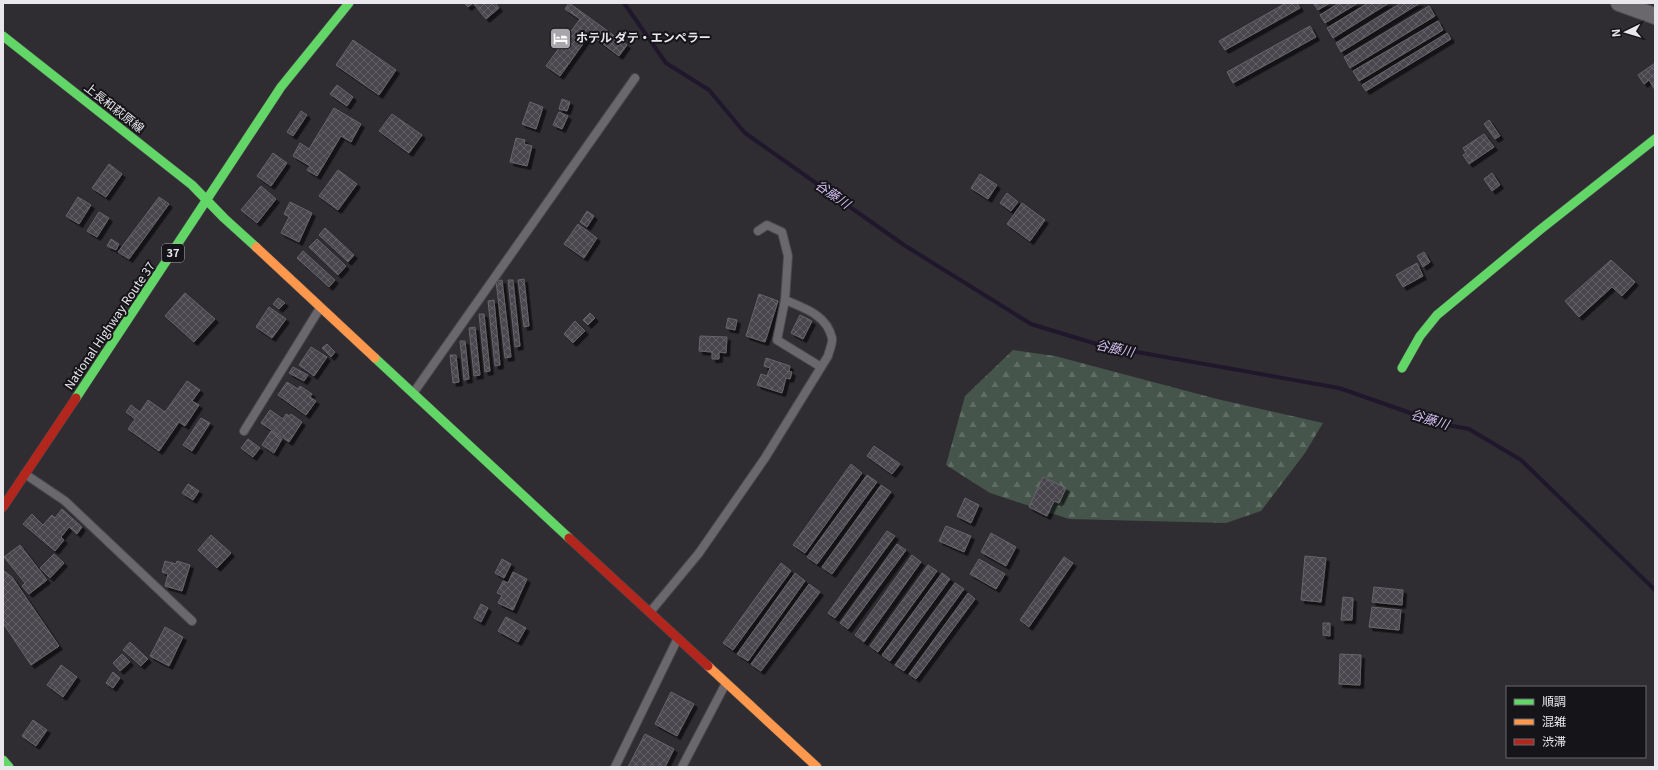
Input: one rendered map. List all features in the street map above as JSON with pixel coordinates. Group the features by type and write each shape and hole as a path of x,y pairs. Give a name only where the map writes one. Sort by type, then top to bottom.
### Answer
{"main road":[{"name":"National Highway Route 37","path":"3,507 208,201 281,87 349,3"},
{"name":"上長和萩原線","path":"3,36 192,185 321,307 817,767"},
{"path":"1402,368 1420,336 1437,315 1541,229 1655,139"},
{"path":"3,760 8,767"}],"street":[{"path":"1619,3 1655,16"}],"lane":[{"path":"414,393 635,78"},
{"path":"758,231 767,225 782,232 788,256 785,300 777,340 821,367"},
{"path":"649,612 699,553 761,465 828,356 832,339 826,323 814,313 785,300"},
{"path":"244,432 321,307"},
{"path":"25,474 65,501 192,621"},
{"path":"615,767 678,639"},
{"path":"682,767 726,683"}],"green space":[{"path":"1013,350 1055,356 1217,399 1323,423 1305,453 1261,511 1226,523 1069,519 990,493 946,465 965,396"}],"building":[{"path":"464,3 473,3 468,7"},
{"path":"473,3 495,3 499,8 486,19"},
{"path":"569,3 627,45 619,56 590,34 560,76 546,66 580,19 565,9"},
{"path":"1286,3 1297,3 1300,8 1225,50 1219,41"},
{"path":"1313,3 1330,3 1318,10"},
{"path":"1339,3 1358,3 1325,23 1320,15"},
{"path":"1368,3 1389,3 1333,38 1327,28"},
{"path":"1401,3 1420,3 1341,52 1336,43"},
{"path":"1429,6 1435,16 1350,68 1344,57"},
{"path":"1438,21 1443,30 1359,81 1353,71"},
{"path":"1310,26 1316,37 1233,83 1227,72"},
{"path":"1447,33 1451,39 1366,91 1362,85"},
{"path":"353,40 396,70 379,95 336,65"},
{"path":"1655,63 1655,90 1649,80 1644,84 1638,75"},
{"path":"337,85 353,97 347,106 330,94"},
{"path":"562,99 570,102 567,111 559,109"},
{"path":"530,102 543,107 536,129 522,124"},
{"path":"334,108 361,124 351,142 341,136 317,176 307,170 310,166 293,156 300,143 309,149"},
{"path":"301,111 307,115 293,136 287,132"},
{"path":"559,112 568,116 562,129 553,125"},
{"path":"392,114 422,135 409,153 379,131"},
{"path":"1489,120 1500,136 1495,139 1484,124"},
{"path":"1484,134 1494,147 1469,164 1463,155 1466,153 1463,148"},
{"path":"516,138 525,140 524,144 532,146 527,166 510,162"},
{"path":"273,153 287,163 271,186 257,176"},
{"path":"109,164 122,174 106,197 92,188"},
{"path":"338,170 357,184 338,210 319,196"},
{"path":"1492,173 1500,185 1492,191 1484,179"},
{"path":"980,174 997,185 988,199 971,188"},
{"path":"261,186 276,199 257,223 241,210"},
{"path":"1007,193 1018,202 1011,211 1000,203"},
{"path":"78,197 91,205 79,224 66,216"},
{"path":"159,197 169,204 129,259 118,252"},
{"path":"290,202 312,213 299,242 281,233 289,217 284,214"},
{"path":"1022,203 1045,220 1030,241 1007,224"},
{"path":"587,211 594,216 587,227 580,222"},
{"path":"99,212 109,218 97,237 87,231"},
{"path":"578,224 597,238 584,258 564,244"},
{"path":"325,228 354,255 348,262 319,235"},
{"path":"111,239 119,244 116,250 107,246"},
{"path":"317,239 346,266 338,275 309,247"},
{"path":"303,251 335,280 329,287 297,258"},
{"path":"1424,252 1430,262 1423,267 1417,256"},
{"path":"1611,260 1635,282 1622,296 1612,287 1579,317 1565,301"},
{"path":"1417,263 1423,276 1403,287 1396,275"},
{"path":"524,279 529,326 524,327 518,280"},
{"path":"502,280 511,357 505,358 496,281"},
{"path":"508,280 513,280 520,346 515,347"},
{"path":"185,293 215,319 194,342 165,316"},
{"path":"759,294 778,301 765,342 746,336"},
{"path":"278,298 285,303 279,309 273,304"},
{"path":"494,300 500,365 495,366 488,301"},
{"path":"269,307 286,319 272,338 256,327"},
{"path":"590,313 595,318 588,325 583,320"},
{"path":"479,314 484,314 490,371 485,372"},
{"path":"800,315 812,321 803,339 791,333"},
{"path":"728,318 737,320 735,330 726,328"},
{"path":"575,321 585,331 573,343 564,334"},
{"path":"475,327 480,375 474,376 469,328"},
{"path":"700,336 727,337 726,353 719,352 719,359 712,359 712,352 699,351"},
{"path":"460,341 465,341 469,379 464,380"},
{"path":"327,344 335,352 331,357 322,348"},
{"path":"311,347 327,357 314,376 299,365"},
{"path":"450,355 456,355 459,382 453,383"},
{"path":"766,358 790,366 789,371 792,372 790,379 786,378 782,393 757,385 761,374 767,376 770,368 764,366"},
{"path":"293,367 308,375 304,381 289,373"},
{"path":"187,381 200,390 192,401 199,405 185,426 179,422 159,451 128,429 135,419 126,412 131,405 140,412 148,400 165,412"},
{"path":"287,382 298,389 300,386 312,394 310,397 316,401 306,415 278,395"},
{"path":"270,410 283,419 286,414 290,416 291,414 302,422 289,442 261,423"},
{"path":"201,418 210,423 192,451 183,445"},
{"path":"271,431 282,439 274,453 262,445"},
{"path":"248,439 260,448 253,457 241,448"},
{"path":"874,446 900,464 892,474 867,456"},
{"path":"851,464 862,473 805,553 793,545"},
{"path":"867,475 877,482 817,564 807,557"},
{"path":"1043,477 1066,488 1059,503 1054,501 1047,516 1029,507"},
{"path":"188,484 199,491 193,500 182,493"},
{"path":"881,485 891,492 832,574 822,567"},
{"path":"965,498 979,505 971,523 957,516"},
{"path":"62,509 82,527 77,534 69,527 61,537 64,540 55,551 23,524 32,514 43,525 52,515 55,518"},
{"path":"946,526 971,536 964,552 939,541"},
{"path":"887,531 895,536 835,618 828,613"},
{"path":"991,533 1016,547 1006,566 981,552"},
{"path":"211,535 231,553 217,568 198,550"},
{"path":"897,544 906,550 848,629 840,623"},
{"path":"20,545 47,580 29,594 22,586 25,583 4,557"},
{"path":"54,554 64,563 50,578 40,568"},
{"path":"912,555 921,562 864,642 855,635"},
{"path":"1305,556 1326,558 1321,602 1301,600"},
{"path":"1064,557 1073,563 1029,627 1020,620"},
{"path":"502,559 511,564 504,578 495,573"},
{"path":"979,559 1005,574 996,589 970,574"},
{"path":"165,561 176,564 177,561 190,565 182,591 165,586 168,574 162,572"},
{"path":"781,563 791,571 733,650 723,643"},
{"path":"928,565 937,571 878,652 870,646"},
{"path":"3,570 12,577 59,646 31,665 3,623"},
{"path":"513,572 527,579 513,610 498,603 502,595 497,593 503,581 508,583"},
{"path":"795,573 805,581 748,661 737,654"},
{"path":"942,573 950,579 890,661 882,655"},
{"path":"955,583 964,589 904,671 895,665"},
{"path":"809,584 820,592 761,671 751,664"},
{"path":"1374,587 1403,590 1402,605 1372,602"},
{"path":"968,593 975,599 916,679 909,674"},
{"path":"1343,597 1353,598 1352,620 1341,620"},
{"path":"481,604 488,608 481,622 474,618"},
{"path":"1372,607 1401,610 1399,630 1369,627"},
{"path":"506,617 526,628 518,642 498,631"},
{"path":"1323,623 1330,623 1330,636 1323,635"},
{"path":"165,627 183,637 169,666 150,656"},
{"path":"130,642 148,659 141,666 123,650"},
{"path":"122,654 130,662 120,671 113,663"},
{"path":"1340,654 1361,655 1360,685 1339,684"},
{"path":"61,665 77,677 63,697 47,685"},
{"path":"113,672 120,678 113,688 106,683"},
{"path":"671,692 694,704 677,736 655,724"},
{"path":"33,720 47,730 36,746 22,736"},
{"path":"645,734 674,749 665,767 628,767"}],"waterway":[{"name":"谷藤川","path":"624,3 666,63 709,90 745,133 904,245 1031,324 1103,346 1339,388 1442,424 1469,429 1521,460 1655,590"}],"traffic: fast":[{"path":"76,398 281,87 349,3"},
{"path":"3,36 192,185 224,218 256,247"},
{"path":"1402,368 1420,336 1437,315 1541,229 1655,139"},
{"path":"375,358 569,538"},
{"path":"3,760 9,767"}],"traffic: slow":[{"path":"256,247 375,358"},
{"path":"708,666 817,767"}],"traffic: jam":[{"path":"3,507 76,398"},
{"path":"569,538 708,666"}],"place":[{"name":"ホテル ダテ・エンペラー","path":"560,38"}]}
